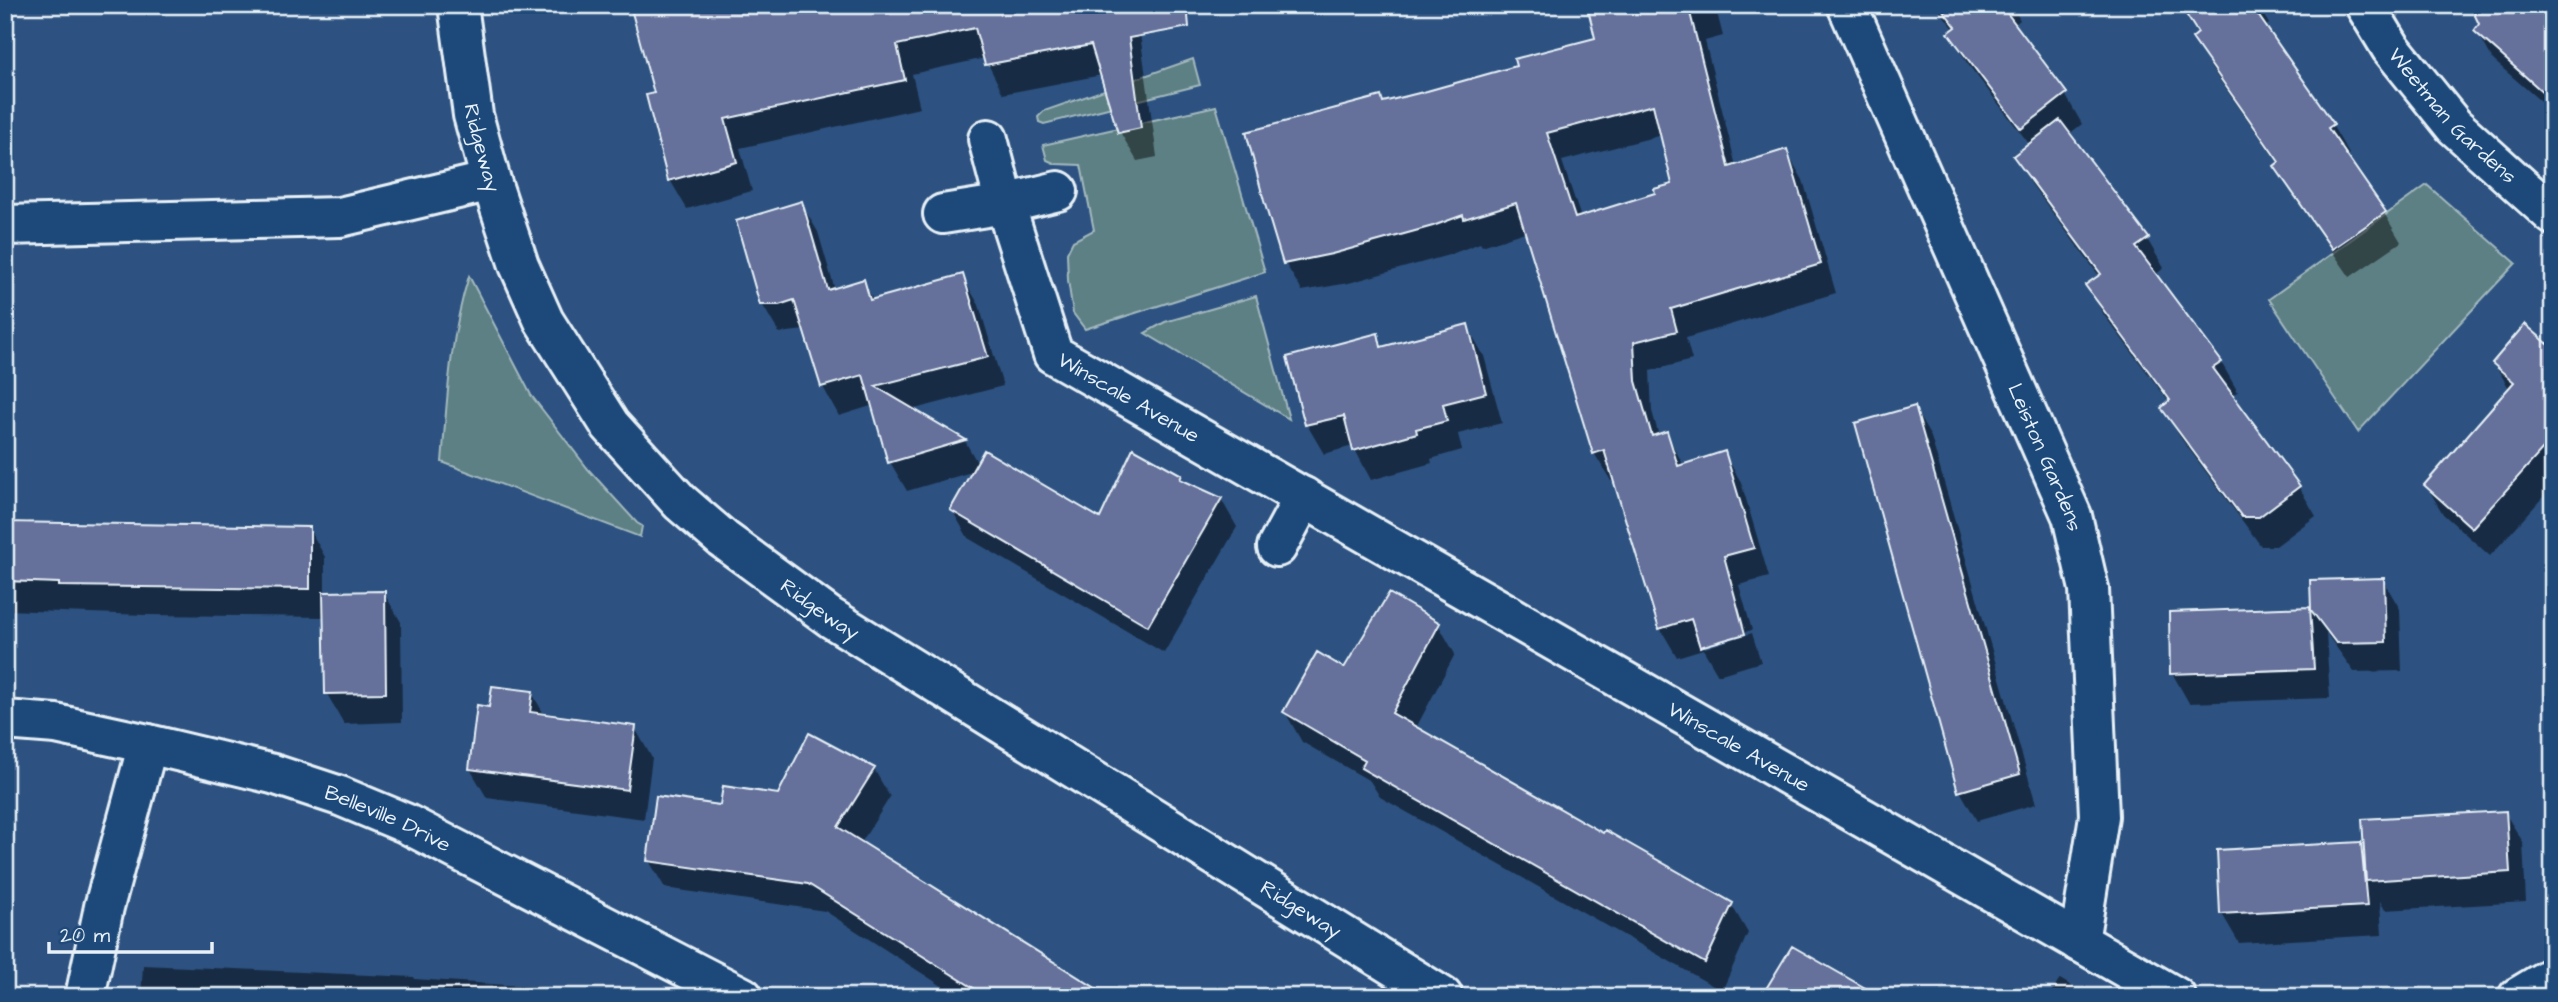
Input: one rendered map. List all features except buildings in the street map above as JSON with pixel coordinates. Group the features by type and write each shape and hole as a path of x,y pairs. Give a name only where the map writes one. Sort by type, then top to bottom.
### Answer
{"street":[{"name":"Ridgeway","path":"458,5 474,115 491,181 519,265 544,321 610,425 680,502 723,539 831,618 1443,997"},
{"name":"Leiston Gardens","path":"1847,5 2072,516 2089,589 2099,816 2079,942"},
{"name":"Weetman Gardens","path":"2365,5 2391,48 2454,126 2553,215"},
{"name":"Winscale Avenue","path":"988,139 1005,204 1053,354 2176,997"},
{"path":"5,225 340,217 491,181"},
{"path":"943,214 1005,204 1058,191"},
{"path":"1277,547 1304,497"},
{"name":"Belleville Drive","path":"5,720 56,724 148,744 273,774 340,796 405,823 743,997"},
{"path":"85,997 104,907 148,744"},
{"path":"2518,997 2553,976"}],"green space":[{"path":"1193,59 1200,85 1044,124 1039,122 1038,117 1044,111"},
{"path":"1216,106 1265,272 1085,329 1073,313 1067,253 1073,241 1094,230 1081,165 1056,164 1047,160 1043,145"},
{"path":"2427,185 2516,263 2358,432 2269,299"},
{"path":"469,276 531,395 588,469 642,526 640,537 442,462 453,345"},
{"path":"1256,296 1289,419 1145,333 1165,322"}]}
